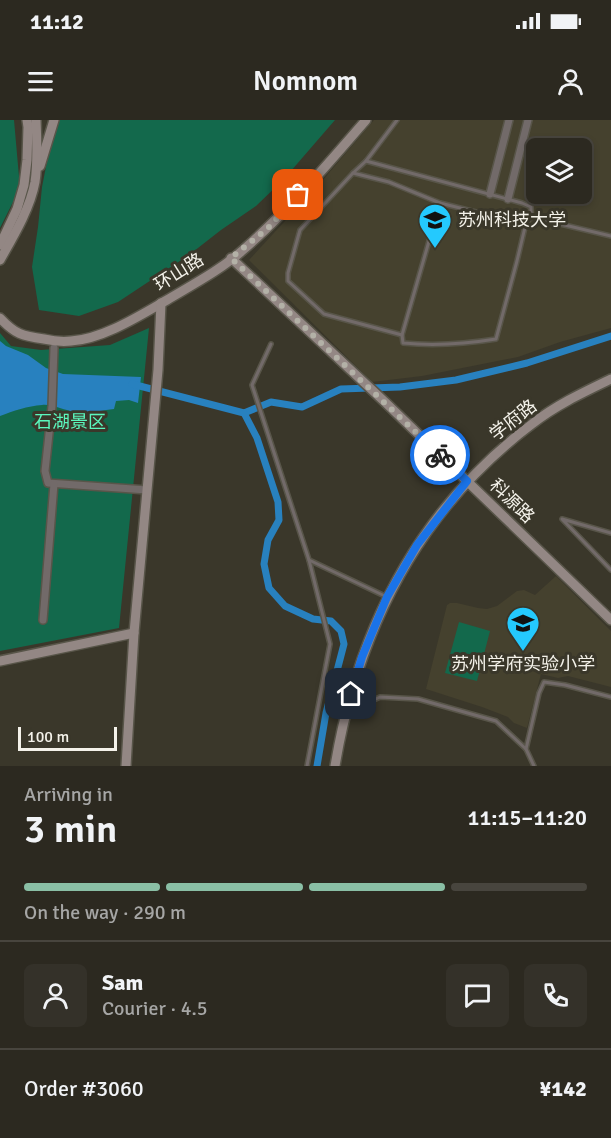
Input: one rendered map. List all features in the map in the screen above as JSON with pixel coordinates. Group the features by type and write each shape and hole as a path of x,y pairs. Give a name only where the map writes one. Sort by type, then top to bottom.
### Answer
{"street":[{"path":"0,245 17,209 24,185 27,160 27,120"},
{"path":"35,182 36,120"},
{"path":"0,260 27,207 54,120"},
{"name":"环山路","path":"0,318 12,330 24,335 70,342 102,334 161,303 193,285 268,228 366,120"},
{"path":"490,194 509,120"},
{"path":"508,199 528,120"},
{"name":"科源路","path":"231,258 387,403 611,620"},
{"path":"126,766 134,633 158,370 161,303"},
{"path":"54,348 52,406 45,471 48,483 147,490"},
{"name":"学府路","path":"335,766 346,713 362,657 387,597 417,545 467,481 499,451 533,423 575,396 611,379"},
{"path":"43,620 54,484"},
{"path":"0,661 134,633"}],"lane":[{"path":"397,120 366,161 300,230 288,273 288,281 324,314 402,335"},
{"path":"366,161 531,207 531,217 526,223 496,339 426,345 403,343 402,335 440,203"},
{"path":"353,173 389,182 440,203 526,223"},
{"path":"531,217 611,236"},
{"path":"271,344 252,385 309,560 330,644 307,766"},
{"path":"611,532 562,519 611,570"},
{"path":"309,560 387,597"},
{"path":"526,749 538,693 544,682 566,685 611,697"},
{"path":"346,713 380,697 418,699 496,721 526,749 534,766"}],"shaded area":[{"name":"苏州科技大学","path":"374,120 611,120 611,328 560,342 518,357 422,376 372,382 249,260 322,181"},
{"name":"苏州学府实验小学","path":"556,576 611,631 611,687 568,676 558,678 541,674 527,728 514,723 508,717 426,689 447,605 457,603 487,609 497,606 517,591 524,590 535,595"}],"green space":[{"path":"0,120 14,120 20,188 0,228"},
{"path":"59,120 335,120 284,179 256,206 189,255 118,302 79,316 39,310 32,267 42,187 51,141"},
{"name":"石湖景区","path":"149,328 119,628 0,651 0,333 11,346 41,350 110,345"},
{"path":"459,622 490,631 477,681 445,673"}],"water":[{"path":"0,341 28,355 46,368 63,374 141,377 138,403 129,400 116,401 114,409 87,412 70,411 53,406 31,406 0,416"}],"waterway":[{"path":"132,384 244,413 271,402 302,407 341,389 400,387 456,380 527,363 611,336"},
{"path":"244,413 257,438 278,502 279,520 268,540 264,564 269,588 285,606 313,619 331,621 341,631 344,644 326,713 317,766"}],"way so far":[{"path":"298,195 268,228 231,258 440,455"}],"place":[{"name":"苏州科技大学","path":"435,249"},
{"name":"苏州学府实验小学","path":"523,652"}],"route":[{"path":"351,694 362,657 387,597 417,545 467,481 440,455"}]}
